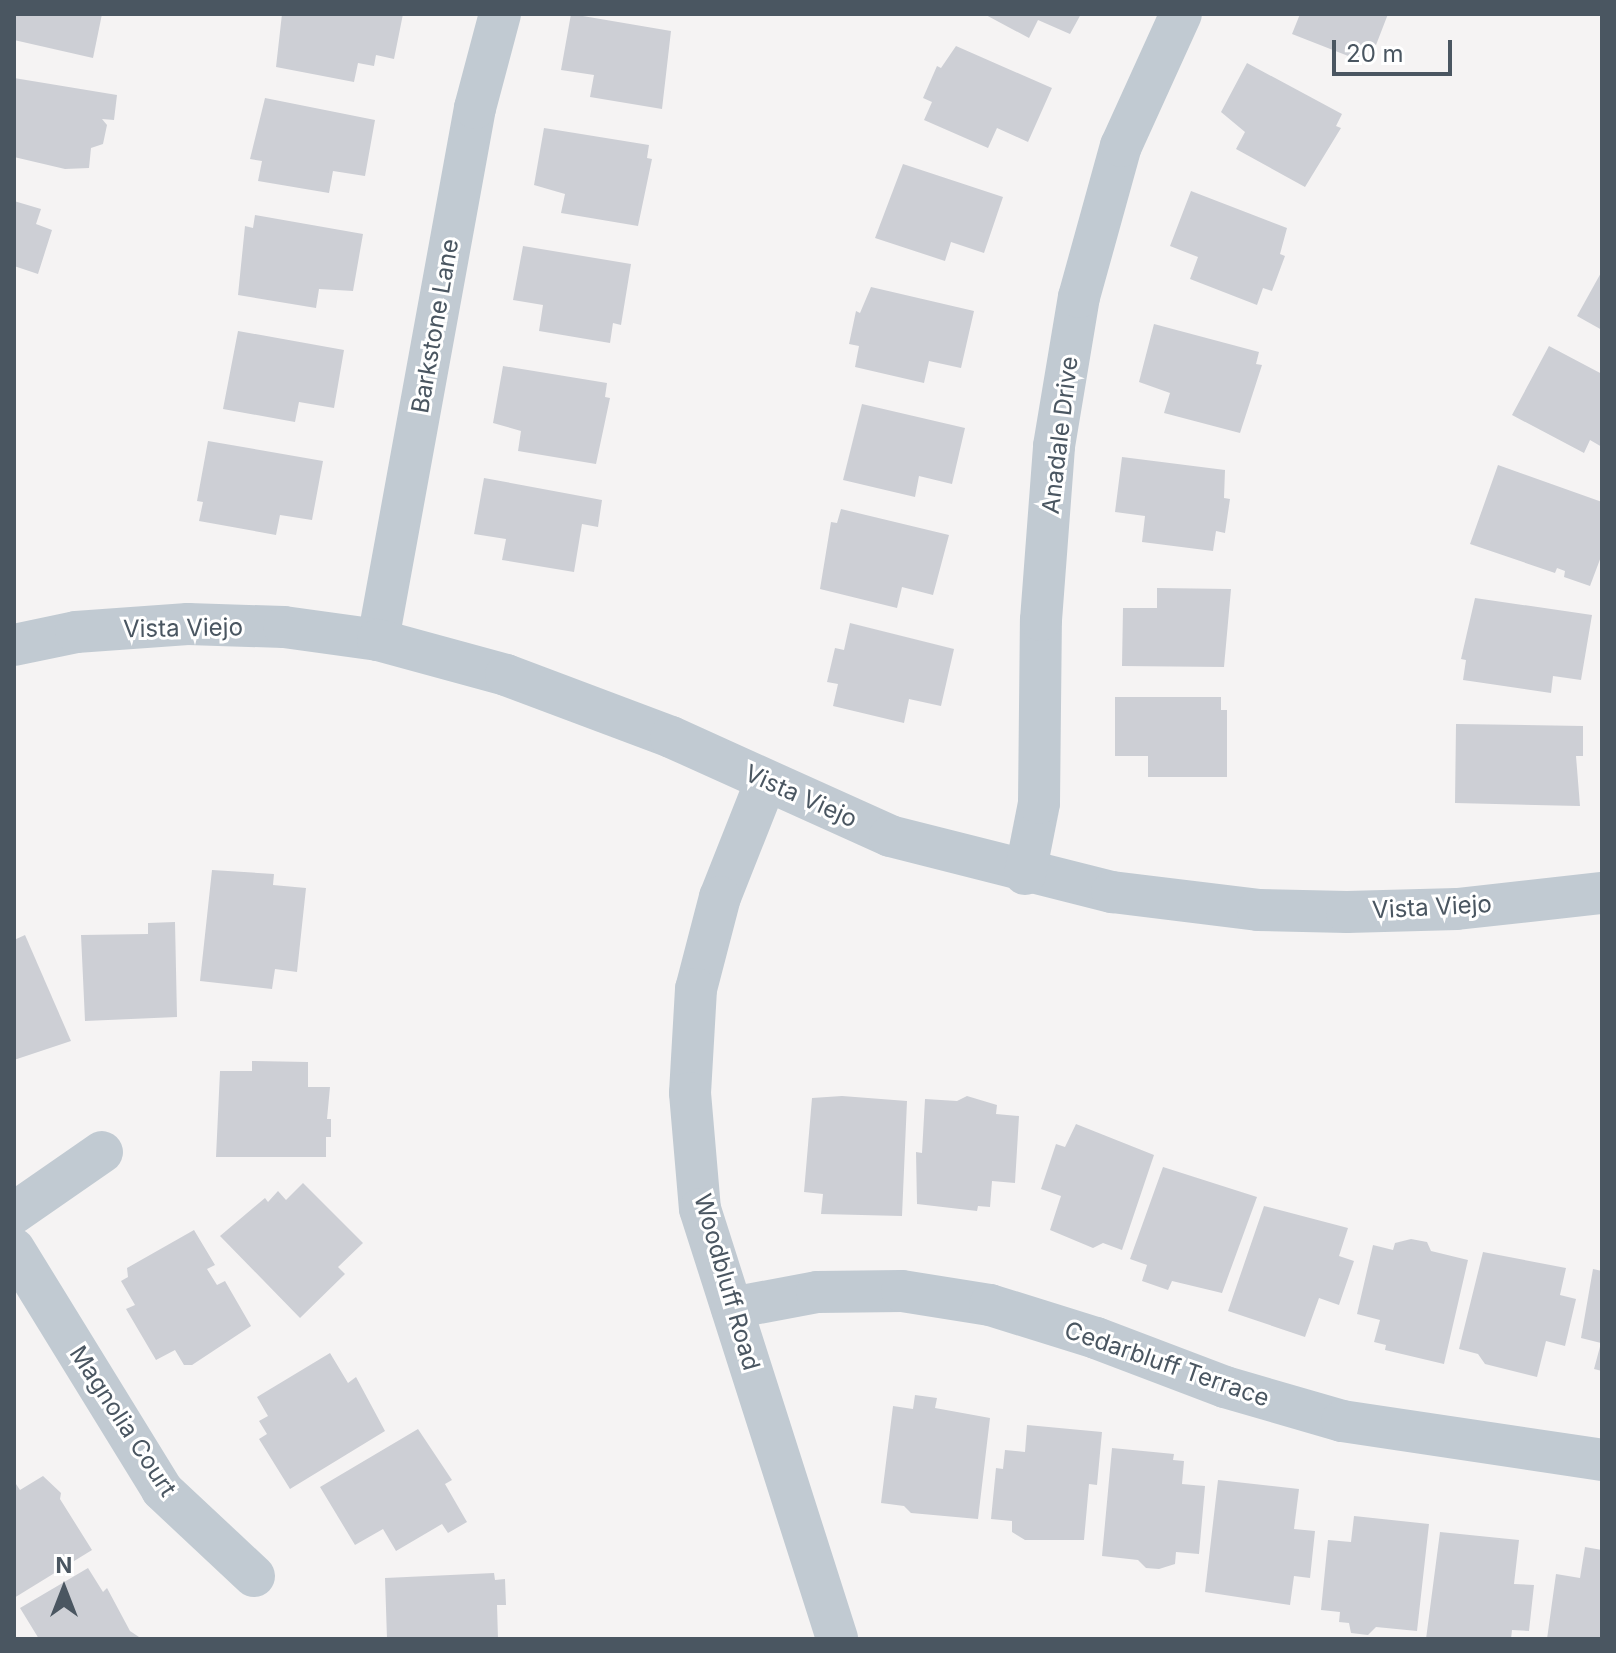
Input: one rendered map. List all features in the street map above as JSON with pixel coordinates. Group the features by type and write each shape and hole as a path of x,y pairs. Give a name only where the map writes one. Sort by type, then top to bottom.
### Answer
{"street":[{"name":"Barkstone Lane","path":"378,640 475,108 500,14"},
{"name":"Anadale Drive","path":"1025,874 1039,803 1041,620 1054,446 1079,297 1121,146 1181,14"},
{"name":"Vista Viejo","path":"14,645 76,632 188,624 284,627 378,640 506,675 671,737 890,836 1025,874 1112,892 1258,910 1457,909 1602,893"},
{"name":"Woodbluff Road","path":"766,781 720,897 696,989 690,1093 700,1209 837,1639"},
{"path":"14,1213 102,1152"},
{"name":"Magnolia Court","path":"14,1249 162,1490 254,1576"},
{"name":"Cedarbluff Terrace","path":"732,1308 817,1292 902,1291 990,1305 1096,1338 1225,1387 1342,1421 1602,1460"}],"building":[{"path":"14,14 102,14 93,58 14,40"},
{"path":"282,14 403,14 394,59 376,55 374,66 358,63 354,82 276,67"},
{"path":"571,14 671,31 662,109 590,97 594,75 561,70"},
{"path":"984,14 1081,14 1070,34 1038,20 1029,38"},
{"path":"1300,14 1388,14 1376,45 1368,42 1361,61 1292,34"},
{"path":"956,46 1052,88 1028,142 997,128 988,148 924,120 932,102 923,98 937,66 941,68"},
{"path":"1247,63 1342,114 1336,126 1341,128 1305,187 1236,149 1245,132 1221,112"},
{"path":"14,78 117,95 114,120 102,119 107,125 103,144 91,148 89,168 65,169 14,157"},
{"path":"265,98 375,120 365,176 333,171 329,193 258,181 262,161 250,159"},
{"path":"544,128 649,145 647,158 652,159 638,226 561,213 565,194 534,185"},
{"path":"903,164 1003,197 984,253 951,242 945,261 875,238"},
{"path":"1191,191 1287,228 1280,254 1285,256 1272,291 1263,288 1257,305 1190,279 1198,257 1170,246"},
{"path":"14,201 41,209 36,224 52,230 38,274 14,266"},
{"path":"255,215 363,234 353,291 319,289 316,308 238,295 245,226 253,228"},
{"path":"523,246 631,264 621,325 613,323 610,343 539,331 543,305 513,300"},
{"path":"1602,271 1602,330 1577,316"},
{"path":"871,287 974,311 961,368 929,361 924,383 855,367 859,346 849,344 856,311 860,313"},
{"path":"1154,324 1259,352 1256,364 1262,365 1240,433 1164,413 1170,393 1139,382"},
{"path":"238,331 344,350 334,408 299,402 295,422 223,409"},
{"path":"1549,346 1602,374 1602,447 1590,440 1584,453 1512,415"},
{"path":"503,366 607,383 605,397 610,398 596,464 518,451 521,431 493,423"},
{"path":"862,404 965,428 952,484 919,476 915,497 843,480"},
{"path":"208,441 323,461 312,520 280,515 276,535 199,521 203,502 197,501"},
{"path":"1122,457 1225,470 1224,498 1230,499 1225,533 1216,531 1213,551 1142,542 1145,516 1115,512"},
{"path":"1498,465 1602,502 1602,554 1590,586 1564,577 1565,571 1557,568 1555,573 1470,544"},
{"path":"484,478 602,500 598,527 582,524 574,572 502,560 506,539 474,534"},
{"path":"841,509 949,535 933,595 902,587 897,608 820,589 831,522 837,523"},
{"path":"1157,588 1231,589 1224,667 1122,666 1123,608 1157,608"},
{"path":"1475,598 1592,615 1581,680 1553,676 1551,693 1463,680 1466,660 1461,659"},
{"path":"850,623 954,649 941,706 909,699 904,723 833,706 838,684 827,682 835,648 844,650"},
{"path":"1115,697 1221,697 1221,710 1227,710 1227,777 1148,777 1148,756 1115,756"},
{"path":"1456,724 1583,726 1583,756 1576,756 1580,806 1455,803"},
{"path":"212,870 274,874 273,885 306,888 297,972 275,969 272,989 200,981"},
{"path":"175,922 177,1017 85,1021 81,935 148,934 148,923"},
{"path":"25,935 71,1041 14,1060 14,940"},
{"path":"252,1061 308,1062 308,1087 330,1087 327,1119 331,1119 331,1137 326,1137 326,1157 216,1157 220,1071 252,1071"},
{"path":"842,1096 907,1101 902,1216 821,1214 823,1194 804,1192 812,1098"},
{"path":"967,1096 997,1105 996,1114 1019,1116 1015,1183 992,1181 990,1207 978,1206 977,1211 917,1204 916,1152 922,1153 925,1099 957,1101"},
{"path":"1076,1124 1154,1155 1122,1250 1103,1243 1093,1248 1050,1230 1061,1196 1041,1189 1056,1144 1065,1147"},
{"path":"1163,1167 1257,1197 1222,1293 1172,1281 1168,1290 1142,1281 1147,1265 1130,1259"},
{"path":"303,1183 363,1243 338,1267 345,1274 300,1318 220,1236 265,1198 268,1202 278,1191 286,1200"},
{"path":"1264,1206 1348,1228 1339,1256 1354,1261 1339,1305 1319,1298 1305,1337 1228,1311"},
{"path":"194,1230 215,1265 207,1269 217,1285 225,1281 251,1326 192,1365 184,1365 175,1350 156,1360 126,1309 135,1305 121,1281 128,1277 127,1268"},
{"path":"1411,1239 1427,1242 1431,1251 1468,1260 1444,1364 1385,1350 1386,1345 1374,1342 1380,1320 1357,1314 1373,1245 1393,1250 1395,1243"},
{"path":"1483,1252 1566,1268 1560,1295 1576,1299 1565,1346 1546,1341 1537,1377 1485,1364 1478,1354 1459,1349"},
{"path":"1593,1269 1602,1271 1602,1371 1594,1369 1601,1343 1581,1338"},
{"path":"330,1353 348,1383 356,1377 385,1431 290,1489 259,1439 267,1434 259,1421 268,1416 257,1397"},
{"path":"915,1395 937,1398 935,1408 990,1418 978,1519 911,1513 904,1506 881,1503 893,1406 913,1409"},
{"path":"1027,1425 1102,1432 1097,1485 1089,1484 1084,1540 1025,1540 1012,1532 1012,1521 991,1519 996,1468 1003,1469 1005,1450 1025,1452"},
{"path":"418,1429 452,1480 445,1484 467,1522 448,1533 442,1524 396,1551 383,1529 355,1545 320,1487"},
{"path":"1112,1448 1174,1454 1173,1460 1184,1461 1182,1484 1205,1486 1199,1554 1176,1552 1175,1564 1159,1569 1146,1568 1138,1560 1102,1556"},
{"path":"43,1476 61,1493 60,1499 92,1550 14,1598 14,1481 20,1490"},
{"path":"1218,1480 1299,1489 1294,1529 1315,1531 1310,1578 1294,1576 1290,1605 1205,1592"},
{"path":"1354,1516 1429,1524 1417,1631 1376,1627 1368,1635 1351,1633 1349,1623 1339,1622 1340,1612 1321,1610 1328,1540 1351,1542"},
{"path":"1440,1532 1519,1540 1514,1584 1534,1585 1529,1631 1512,1630 1511,1639 1426,1639"},
{"path":"1585,1547 1602,1550 1602,1639 1547,1639 1556,1574 1580,1578"},
{"path":"88,1568 103,1592 107,1588 130,1631 142,1639 39,1639 20,1608"},
{"path":"494,1573 495,1580 505,1579 506,1605 497,1605 498,1639 387,1639 385,1578"}]}
